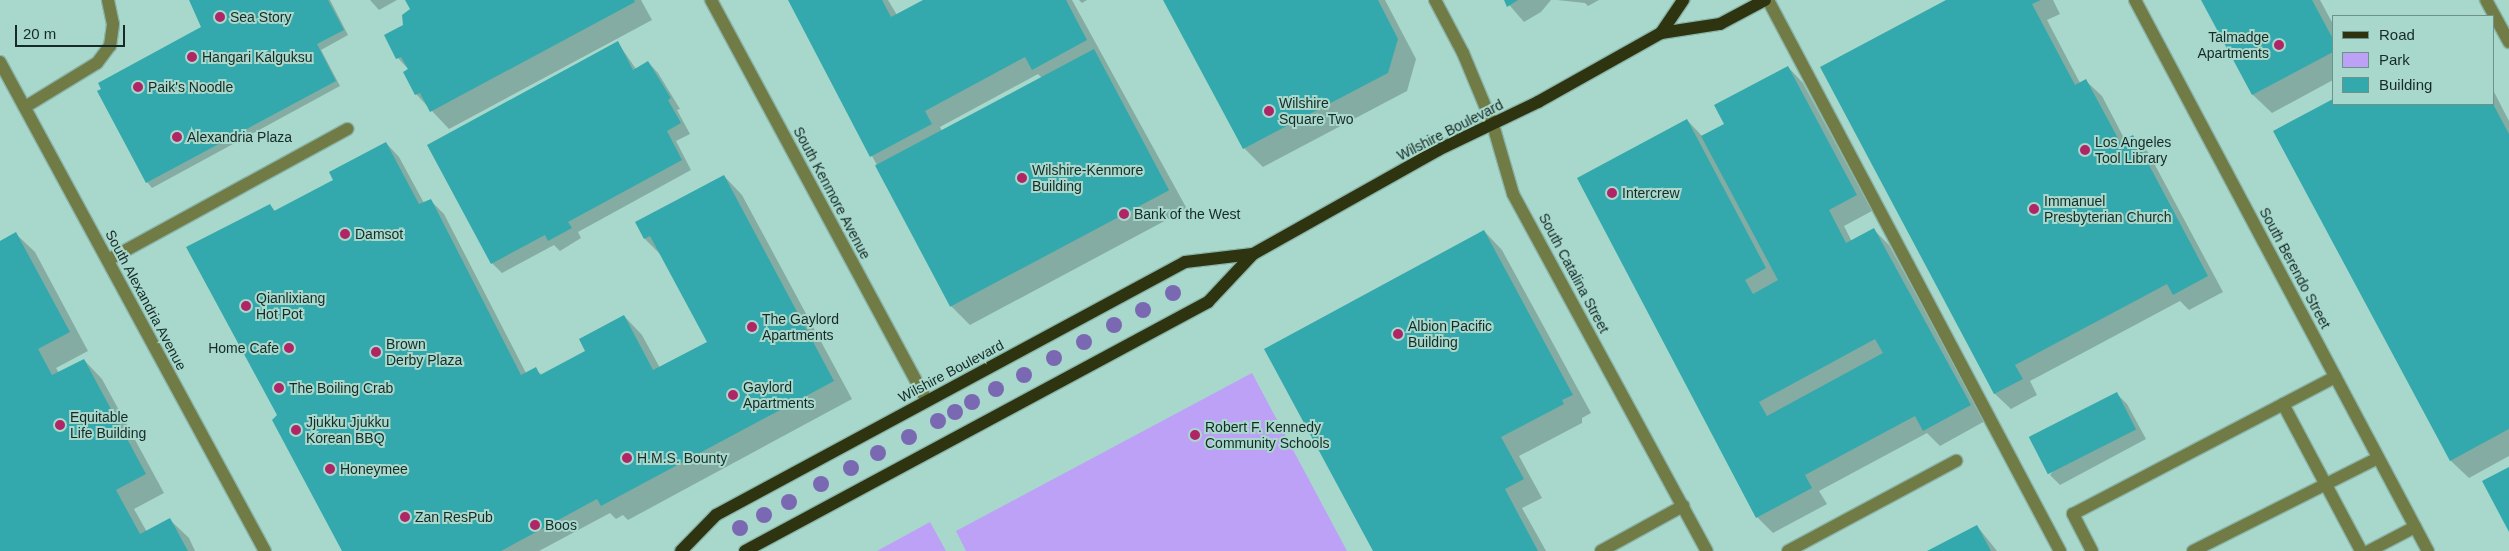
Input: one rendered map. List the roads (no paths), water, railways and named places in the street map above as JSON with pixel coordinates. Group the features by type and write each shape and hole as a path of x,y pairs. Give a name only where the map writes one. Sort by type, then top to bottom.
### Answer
{"main road":[{"name":"Wilshire Boulevard","path":"1661,33 1683,0"},
{"name":"Wilshire Boulevard","path":"745,551 1208,302 1253,254 1438,150 1492,126 1661,33 1720,24 1767,0"},
{"name":"Wilshire Boulevard","path":"681,551 716,515 1185,262 1253,254"}],"street":[{"path":"24,107 96,63 110,46 113,24 108,0"},
{"name":"South Kenmore Avenue","path":"711,0 927,401"},
{"name":"South Catalina Street","path":"1435,0 1463,54 1492,126 1513,194 1707,551"},
{"path":"1767,0 2060,551"},
{"name":"South Berendo Street","path":"2135,0 2428,551"},
{"path":"2486,0 2509,42"},
{"name":"South Alexandria Avenue","path":"0,62 265,551"},
{"path":"108,260 347,129"},
{"path":"2092,551 2073,514 2335,377"},
{"path":"2284,404 2361,551"},
{"path":"2193,551 2378,458"},
{"path":"1788,551 1956,461"},
{"path":"1601,551 1683,506"},
{"path":"2369,551 2415,527"}],"place":[{"name":"Sea Story","path":"220,17"},
{"name":"Talmadge Apartments","path":"2279,45"},
{"name":"Hangari Kalguksu","path":"192,57"},
{"name":"Paik's Noodle","path":"138,87"},
{"name":"Wilshire Square Two","path":"1269,111"},
{"name":"Alexandria Plaza","path":"177,137"},
{"name":"Los Angeles Tool Library","path":"2085,150"},
{"name":"Wilshire-Kenmore Building","path":"1022,178"},
{"name":"Intercrew","path":"1612,193"},
{"name":"Immanuel Presbyterian Church","path":"2034,209"},
{"name":"Bank of the West","path":"1124,214"},
{"name":"Damsot","path":"345,234"},
{"name":"Qianlixiang Hot Pot","path":"246,306"},
{"name":"The Gaylord Apartments","path":"752,327"},
{"name":"Albion Pacific Building","path":"1398,334"},
{"name":"Home Cafe","path":"289,348"},
{"name":"Brown Derby Plaza","path":"376,352"},
{"name":"The Boiling Crab","path":"279,388"},
{"name":"Gaylord Apartments","path":"733,395"},
{"name":"Equitable Life Building","path":"60,425"},
{"name":"Jjukku Jjukku Korean BBQ","path":"296,430"},
{"name":"Robert F. Kennedy Community Schools","path":"1195,435"},
{"name":"H.M.S. Bounty","path":"627,458"},
{"name":"Honeymee","path":"330,469"},
{"name":"Zan ResPub","path":"405,517"},
{"name":"Boos","path":"535,525"}]}
